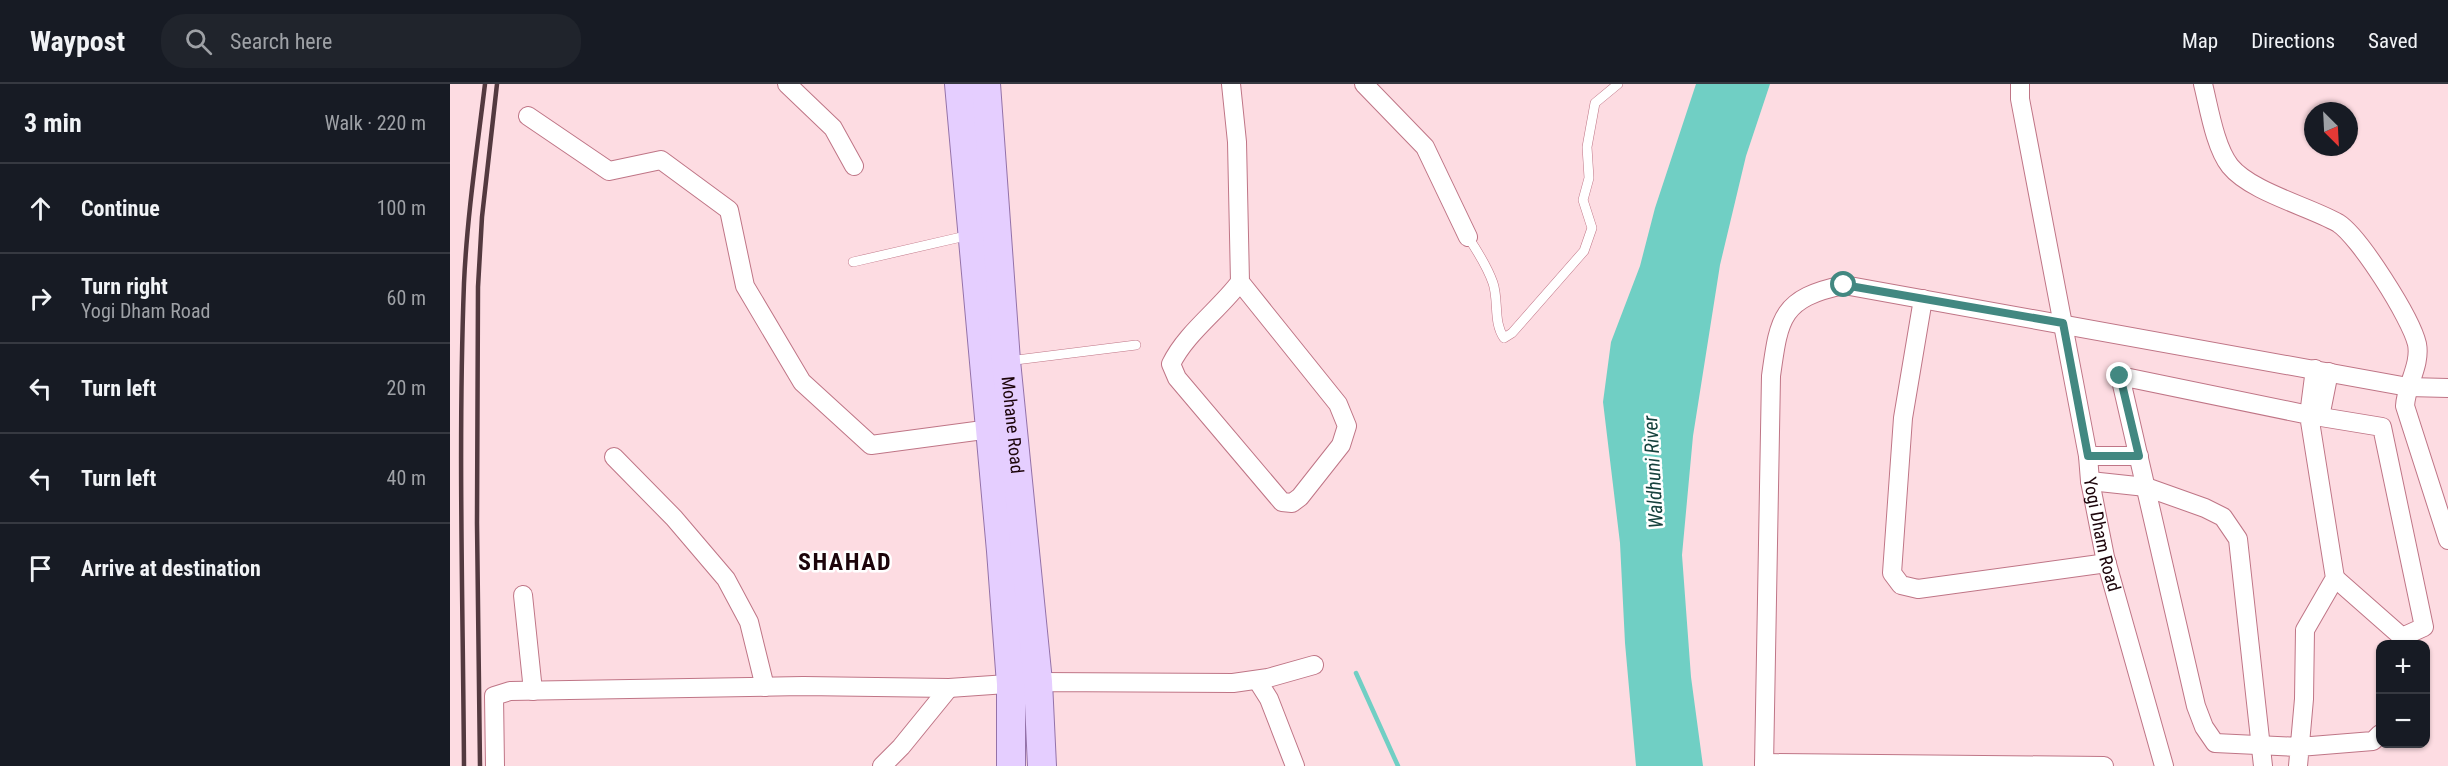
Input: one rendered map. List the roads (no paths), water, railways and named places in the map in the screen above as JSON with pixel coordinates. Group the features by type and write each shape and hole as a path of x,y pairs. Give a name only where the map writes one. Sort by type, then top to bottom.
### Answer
{"main road":[{"name":"Mohane Road","path":"959,84 972,234 1001,427 1025,683 1042,766"},
{"name":"Mohane Road","path":"986,84 1006,361 1001,427"},
{"name":"Mohane Road","path":"1011,766 1025,683"}],"street":[{"path":"787,84 833,128 854,166"},
{"path":"1231,84 1237,142 1240,282 1229,297 1177,351 1171,364 1177,378 1282,502 1292,503 1300,497 1341,445 1347,426 1338,404 1240,282"},
{"path":"1364,84 1425,147 1468,237"},
{"name":"Yogi Dham Road","path":"2020,84 2020,99 2107,563 2164,766"},
{"path":"2204,84 2213,124 2229,165 2244,179 2340,224 2366,254 2404,314 2417,344 2416,364 2408,387 2405,406 2448,540"},
{"path":"528,116 609,171 660,160 729,210 745,286 802,382 871,445 1001,427"},
{"path":"2103,766 1764,764 1771,376 1777,333 1783,317 1797,301 1821,289 1844,285 2408,387 2448,388"},
{"path":"1923,299 1903,418 1892,573 1901,585 1917,589 2107,563"},
{"path":"2298,766 2304,699 2305,630 2335,578 2314,416 2322,371"},
{"path":"2376,738 2373,741 2299,747 2215,743 2204,727 2196,706 2120,376 2314,416 2382,427 2424,627 2403,640"},
{"path":"2088,456 2139,456"},
{"path":"614,457 674,518 726,579 749,622 765,687"},
{"path":"2090,481 2146,488 2205,508 2223,517 2238,539 2263,766"},
{"path":"2335,578 2400,640"},
{"path":"523,595 533,691"},
{"path":"495,766 494,696 510,691 765,687 950,688 1025,683 1233,683 1257,680 1314,665"},
{"path":"1257,680 1269,699 1295,766"},
{"path":"882,766 901,747 950,688"}],"lane":[{"path":"1468,237 1481,257 1493,285 1499,330 1504,338 1512,333 1584,250 1592,228 1583,200 1589,178 1587,147 1595,103 1618,84"},
{"path":"853,262 972,234"},
{"path":"1006,361 1136,345"}],"water":[{"name":"Waldhuni River","path":"1696,84 1770,84 1746,156 1720,265 1693,436 1682,555 1691,677 1703,766 1636,766 1625,643 1620,543 1603,402 1611,342 1640,266 1655,208"}],"waterway":[{"path":"1356,673 1398,766"}],"railway":[{"path":"464,766 462,343 465,258 485,84"},
{"path":"480,766 477,523 478,287 482,217 497,84"}],"district":[{"name":"SHAHAD","path":"845,562"}]}
